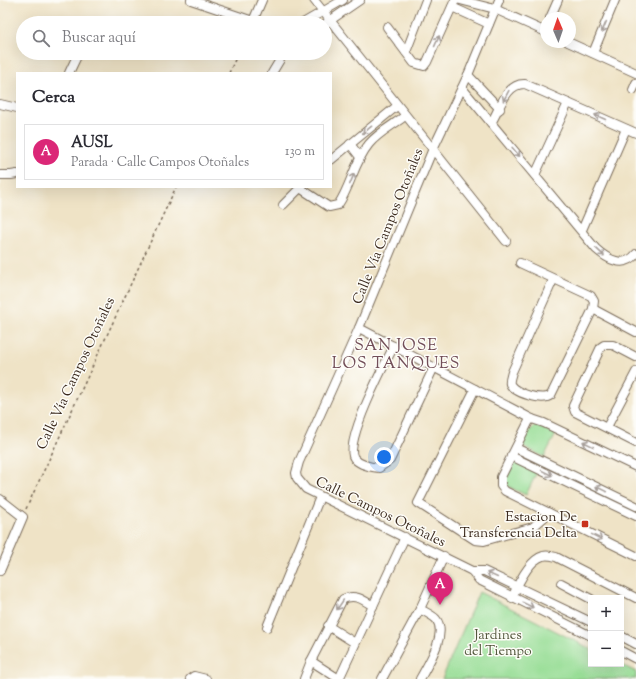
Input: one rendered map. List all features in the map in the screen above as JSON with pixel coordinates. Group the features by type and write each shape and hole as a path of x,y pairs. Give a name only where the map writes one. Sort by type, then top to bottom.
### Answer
{"street":[{"path":"191,0 238,16"},
{"path":"255,16 262,0"},
{"path":"314,0 326,16"},
{"path":"317,16 343,0"},
{"path":"332,19 360,0"},
{"path":"406,52 426,0"},
{"path":"460,0 495,9 540,28"},
{"name":"Calle Vía Campos Otoñales","path":"299,462 360,328 432,151 468,76 499,0"},
{"path":"553,12 558,0"},
{"path":"593,53 615,0"},
{"path":"387,27 414,63 424,66 453,3 489,24"},
{"path":"332,27 506,241"},
{"path":"576,46 636,73"},
{"path":"69,72 75,60"},
{"path":"273,69 279,60"},
{"path":"468,76 500,109"},
{"path":"491,123 509,90 520,84 525,84 636,133"},
{"path":"462,88 582,230 596,249 608,259 625,261 636,254"},
{"path":"535,175 568,103"},
{"path":"0,104 16,108"},
{"path":"332,159 397,106"},
{"path":"301,188 329,207 338,205 349,186 360,157 369,144 405,116"},
{"path":"582,230 626,129"},
{"path":"350,144 360,157"},
{"path":"0,175 16,174"},
{"path":"283,205 299,188"},
{"path":"520,263 553,280 591,296 594,301 594,309 551,395 545,399 515,389 510,382 512,372 553,280"},
{"path":"594,309 636,332"},
{"path":"360,328 532,419 544,423 636,466"},
{"path":"636,357 613,345 604,345 574,400 573,406 575,412 636,443"},
{"path":"394,346 367,400 354,437 352,454 359,462 379,468 390,460 434,367"},
{"path":"607,428 635,375"},
{"path":"475,389 418,503 475,540 484,540 533,527 549,513"},
{"path":"532,419 529,421 501,477 501,486 505,491 636,556"},
{"path":"516,448 636,506"},
{"path":"512,456 636,516"},
{"name":"Calle Campos Otoñales","path":"299,462 296,473 297,478 306,489 444,556 472,571 479,580 512,598 588,635"},
{"path":"267,627 320,497"},
{"path":"0,499 23,517 0,570"},
{"path":"310,661 339,679 405,538"},
{"path":"382,679 420,609 444,556"},
{"path":"512,598 517,587 532,564 543,556 556,557 636,598"},
{"name":"Calle Campos Otoñales","path":"472,571 484,571 588,621"},
{"path":"561,583 588,597"},
{"path":"304,679 310,661 341,602 349,597 360,598 373,606"},
{"path":"420,609 435,618 441,635 420,679"},
{"path":"328,626 355,643"},
{"path":"624,638 636,644"},
{"path":"624,653 636,659"},
{"path":"190,679 194,676 206,679"}],"path":[{"path":"228,72 234,60"},
{"name":"Calle Vía Campos Otoñales","path":"23,517 176,188"}],"green space":[{"path":"535,425 556,434 544,457 523,446 525,437"},
{"path":"516,461 537,472 526,495 507,486 506,476"},
{"name":"Jardines del Tiempo","path":"479,592 588,647 588,667 624,666 636,672 636,679 442,679"}],"place":[{"name":"Estacion De Transferencia Delta","path":"585,524"},
{"name":"AUSL","path":"440,605"}],"district":[{"name":"SAN JOSE LOS TANQUES","path":"396,353"}]}
